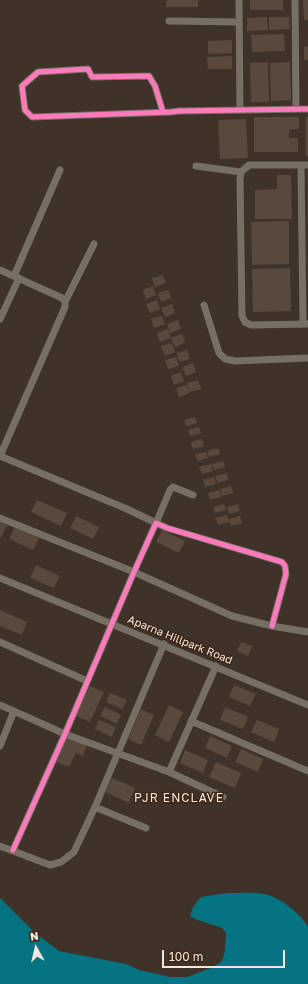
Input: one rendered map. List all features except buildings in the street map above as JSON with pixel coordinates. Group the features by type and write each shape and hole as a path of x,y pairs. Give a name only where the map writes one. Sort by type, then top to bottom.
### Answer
{"street":[{"path":"238,0 240,110"},
{"path":"294,0 296,109"},
{"path":"169,21 239,22"},
{"path":"163,112 155,86 148,76 92,77 88,69 38,72 22,86 25,110 32,117 308,108"},
{"path":"196,166 241,172 249,165 304,165 306,324 251,325 246,322 242,316 241,172"},
{"path":"0,319 60,170"},
{"path":"94,244 65,302 52,336 0,456 106,500 167,528 282,562 285,566 286,574 272,626"},
{"path":"0,270 62,298 65,302"},
{"path":"204,305 218,353 225,359 235,361 308,358"},
{"path":"12,850 65,734 170,490 173,487 192,495"},
{"path":"0,518 134,572 232,616 272,626 308,632"},
{"name":"Aparna Hillpark Road","path":"0,578 164,644 308,705"},
{"path":"0,642 87,681"},
{"path":"0,846 50,865 61,862 74,852 95,807 164,644"},
{"path":"169,772 216,666"},
{"path":"0,705 65,734 169,772 223,797"},
{"path":"0,746 14,711"},
{"path":"192,721 308,771"},
{"path":"95,807 146,828"}],"water":[{"path":"227,893 264,894 283,902 300,916 308,927 308,984 0,984 0,898 34,932 59,951 126,964 139,970 170,977 187,977 211,968 222,961 225,951 226,933 222,928 190,916 193,907 201,897"}],"cycle path":[{"path":"163,112 155,86 149,76 92,77 88,69 38,72 22,86 25,110 32,117 171,112 179,111 308,109"},
{"path":"13,850 156,523 167,528 282,562 285,566 286,574 272,626"}],"district":[{"name":"PJR ENCLAVE","path":"179,798"}]}
